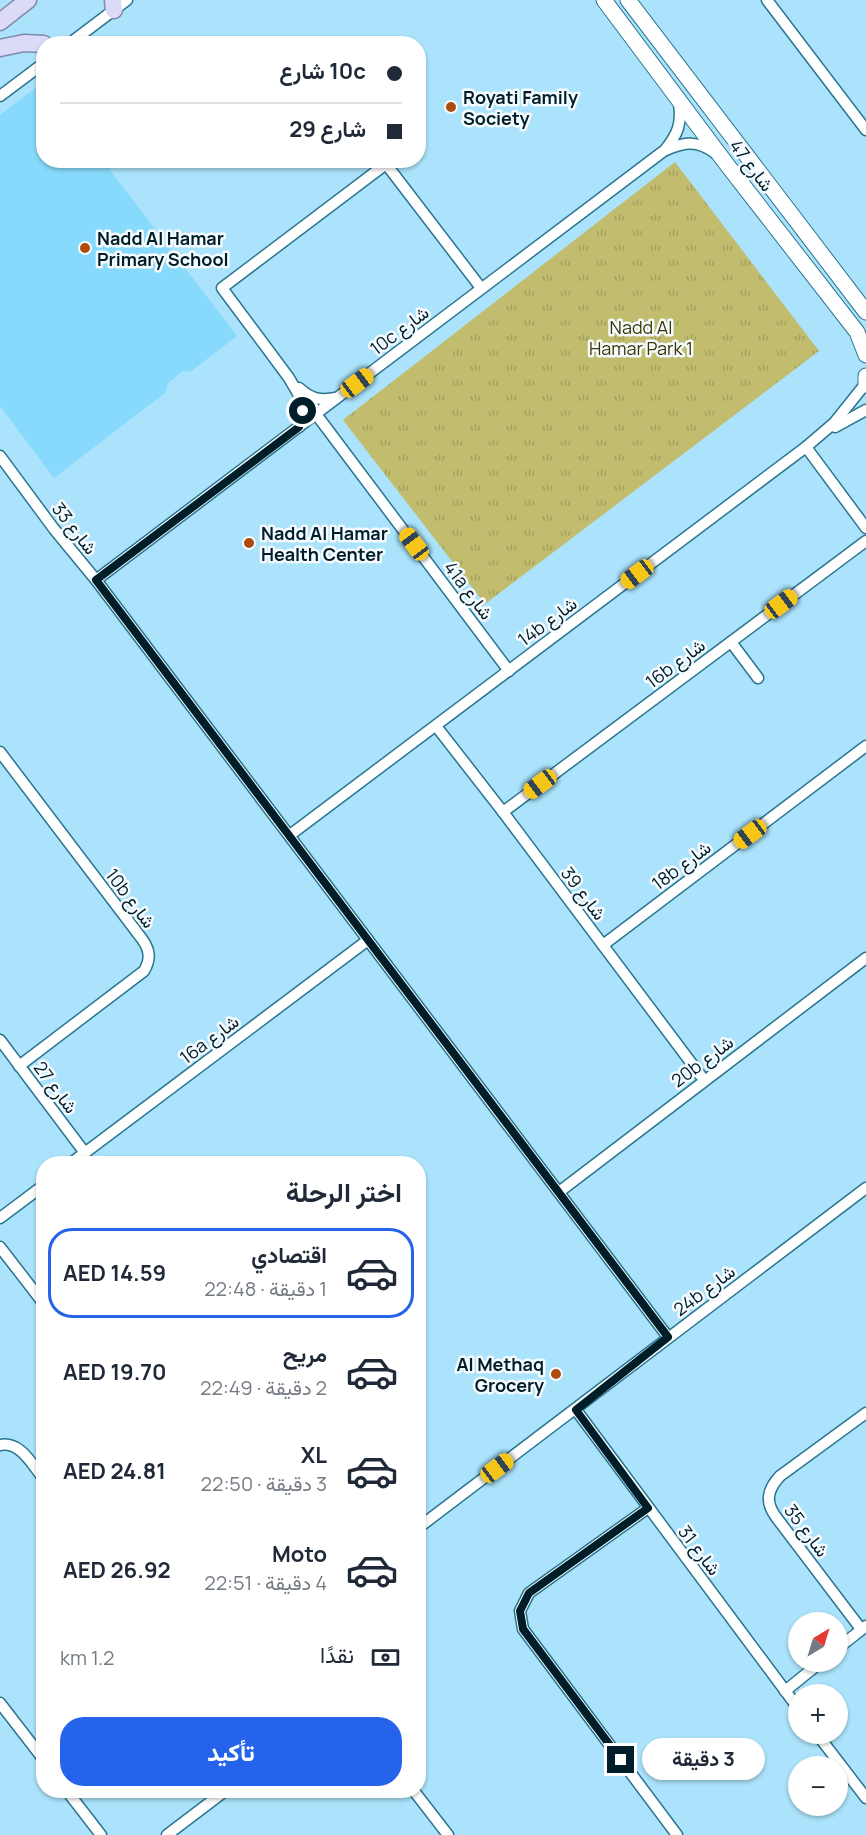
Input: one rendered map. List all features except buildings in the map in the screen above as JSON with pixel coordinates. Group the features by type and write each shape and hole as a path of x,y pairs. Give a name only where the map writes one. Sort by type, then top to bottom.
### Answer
{"main road":[{"path":"0,22 28,0"},
{"path":"0,48 24,43 36,44"}],"street":[{"name":"شارع 47","path":"603,0 857,332 866,355"},
{"name":"شارع 47","path":"628,0 866,312"},
{"path":"767,0 866,130"},
{"path":"79,36 118,3"},
{"path":"0,96 36,69"},
{"name":"10c شارع","path":"96,580 665,150 680,128 678,99"},
{"name":"10c شارع","path":"665,150 693,142 708,148 723,159"},
{"path":"339,397 322,400 307,396 289,378 222,288 376,168"},
{"path":"389,168 481,288"},
{"path":"866,376 866,384"},
{"path":"289,378 302,404 299,427"},
{"name":"14b شارع","path":"825,433 866,384"},
{"name":"14b شارع","path":"290,836 806,447 825,433 866,410"},
{"name":"41a شارع","path":"316,414 509,671"},
{"path":"806,447 866,528"},
{"name":"شارع 33","path":"0,456 668,1337"},
{"name":"16b شارع","path":"503,812 866,541"},
{"path":"730,642 758,678"},
{"name":"شارع 39","path":"436,726 705,1080"},
{"name":"18b شارع","path":"603,945 866,746"},
{"name":"10b شارع","path":"0,752 142,939 149,955 144,971 19,1066"},
{"name":"16a شارع","path":"81,1156 368,940"},
{"name":"20b شارع","path":"559,1192 866,958"},
{"name":"شارع 27","path":"0,1040 85,1153"},
{"name":"24b شارع","path":"426,1522 866,1188"},
{"path":"0,1218 36,1191"},
{"path":"0,1247 36,1294"},
{"name":"شارع 31","path":"576,1410 788,1695"},
{"name":"شارع 35","path":"863,1627 776,1517 768,1500 769,1490 780,1476 866,1413"},
{"path":"0,1445 12,1445 20,1449 36,1469"},
{"path":"648,1508 529,1593 520,1611 523,1629 677,1835"},
{"path":"848,1640 863,1627"},
{"path":"785,1691 809,1672"},
{"path":"0,1703 36,1750"},
{"path":"826,1744 866,1797"},
{"path":"73,1798 101,1835"},
{"path":"167,1835 216,1798"},
{"path":"419,1798 448,1835"}],"shaded area":[{"name":"Nadd Al Hamar Primary School","path":"36,87 36,168 108,168 237,336 190,372 183,371 168,383 166,392 54,478 0,406 0,115"}],"green space":[{"name":"Nadd Al Hamar Park 1","path":"675,162 819,351 485,604 343,420"}],"place":[{"name":"Royati Family Society","path":"451,107"},
{"name":"Nadd Al Hamar Primary School","path":"85,248"},
{"name":"Nadd Al Hamar Health Center","path":"249,543"},
{"name":"Al Methaq Grocery","path":"556,1374"}],"route":[{"path":"303,411 299,427 96,580 668,1337 576,1410 648,1508 529,1593 520,1611 523,1629 621,1760"}]}
